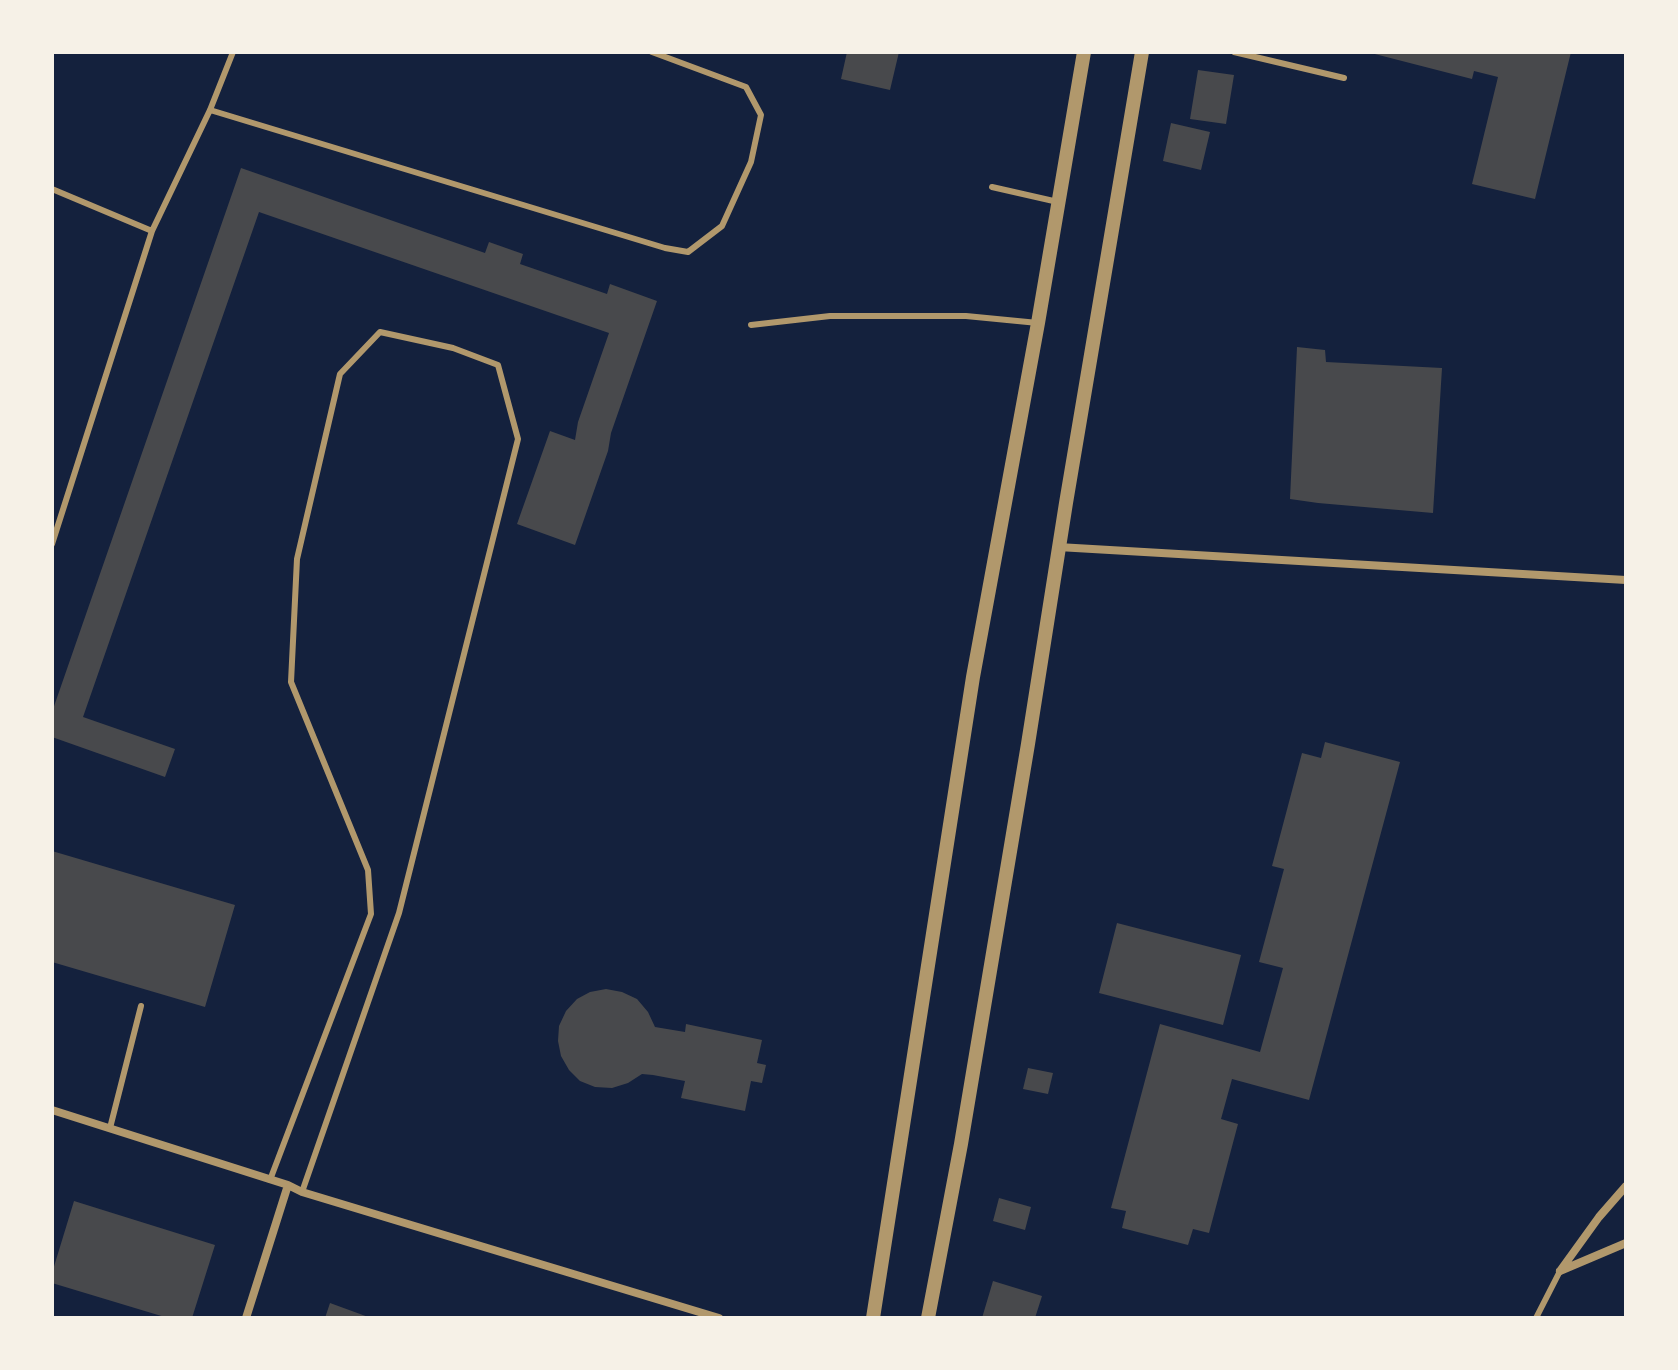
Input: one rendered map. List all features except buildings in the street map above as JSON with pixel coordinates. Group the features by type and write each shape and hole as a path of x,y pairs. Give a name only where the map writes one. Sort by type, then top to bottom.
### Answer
{"street":[{"path":"873,1318 973,677 1084,52"},
{"path":"928,1318 977,1052 1142,52"},
{"path":"1058,547 1626,580"},
{"path":"52,1110 302,1192 719,1318"},
{"path":"246,1318 288,1185"},
{"path":"1560,1271 1626,1186"},
{"path":"1560,1271 1626,1243"}],"lane":[{"path":"52,544 152,231 210,110 233,52"},
{"path":"210,110 665,248 688,252 722,226 751,162 761,115 746,87 652,52"},
{"path":"1234,52 1344,78"},
{"path":"992,187 1058,202"},
{"path":"52,189 152,231"},
{"path":"751,325 830,316 966,316 1038,323"},
{"path":"270,1180 371,914 368,870 291,682 297,559 340,374 380,332 453,348 498,365 518,439 399,913 302,1192"},
{"path":"110,1128 141,1006"},
{"path":"1536,1318 1560,1271"}]}
